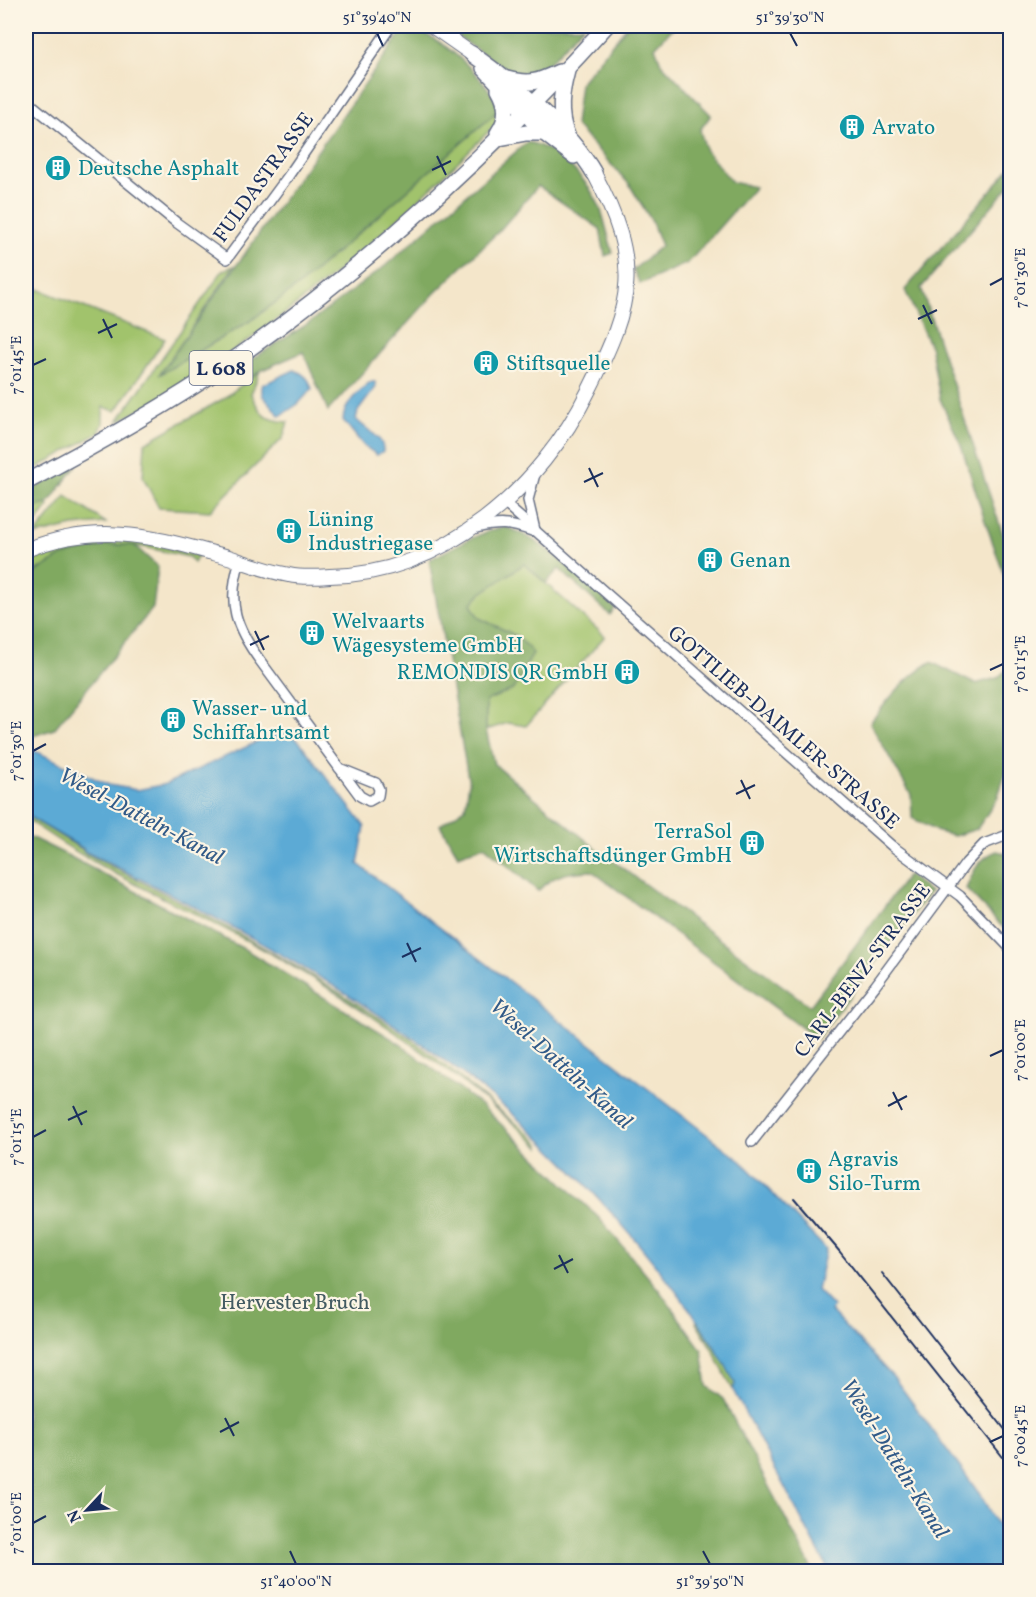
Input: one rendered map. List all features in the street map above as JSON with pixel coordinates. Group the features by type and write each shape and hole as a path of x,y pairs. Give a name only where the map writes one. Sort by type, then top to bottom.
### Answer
{"main road":[{"name":"L 608","path":"26,482 122,430 228,363 315,299 401,227 493,143 606,26"},
{"path":"472,54 529,108 569,140 587,160 594,173"},
{"path":"502,81 533,83 567,68"},
{"path":"567,68 562,88 561,118 569,140"},
{"path":"493,143 506,114 502,81"},
{"path":"529,108 544,133 594,173"},
{"path":"493,143 526,133 544,133"}],"street":[{"name":"FULDASTRASSE","path":"26,100 177,223 227,259 289,175 391,26"},
{"path":"432,26 472,54"},
{"path":"26,550 71,537 116,533 164,540 296,576 355,575 395,566 424,555 470,529 504,503 536,471 563,436 582,406 611,345 623,310 628,276 625,249 611,207 594,173"},
{"path":"535,532 528,500 536,471"},
{"name":"GOTTLIEB-DAIMLER-STRASSE","path":"504,503 892,846 948,887 982,917 1011,948"},
{"name":"GOTTLIEB-DAIMLER-STRASSE","path":"470,529 499,523 535,532"},
{"path":"240,561 234,581 233,595 234,610 242,633 339,768"},
{"name":"CARL-BENZ-STRASSE","path":"752,1142 875,986 948,887 984,844 1011,834"}],"green space":[{"path":"442,26 583,26 546,66 534,73 521,76 504,68"},
{"path":"627,26 675,26 655,47 661,63 711,115 700,130 706,151 732,182 755,187 688,263 640,284 633,270 661,246 651,220 629,184 575,125 580,83"},
{"path":"409,29 436,40 458,57 480,78 499,110 298,286 250,321 159,375 398,37"},
{"path":"499,110 498,122 466,154 367,247 332,276 261,331 199,374 118,421 223,270 234,266 160,374 250,321 298,286"},
{"path":"527,142 551,151 582,178 602,213 613,253 605,256 600,229 538,186 500,230 434,294 328,411 303,352 260,371 242,385 246,363 309,323 385,266"},
{"path":"1010,168 1010,185 921,288 1010,556 1010,592 961,445 940,399 931,349 905,290"},
{"path":"38,289 165,339 116,411 103,407 103,423 99,433 26,474 26,312"},
{"path":"260,371 251,394 264,415 274,420 288,422 283,438 210,511 159,508 143,477 145,443 223,399"},
{"path":"77,465 48,504 26,509 26,493"},
{"path":"66,496 106,523 73,526 35,535"},
{"path":"48,504 49,506 37,522 26,522 26,509"},
{"path":"505,527 519,532 548,550 615,608 610,615 559,569 546,583 524,564 480,594 471,604 479,618 517,636 533,653 514,689 486,701 486,730 494,764 593,846 810,1006 908,875 930,892 817,1039 592,871 556,877 538,891 484,846 458,855 440,825 465,808 469,783 429,560 475,537"},
{"path":"88,539 136,539 198,556 194,563 189,557 134,545 104,545 36,570 26,578 26,557 52,547"},
{"path":"104,545 134,545 158,567 153,608 54,729 30,737 26,735 26,578 62,556"},
{"path":"524,564 605,636 526,726 508,723 486,730 486,700 514,689 517,636 479,618 471,604 480,594"},
{"path":"931,662 975,684 997,678 1010,667 1010,760 997,799 977,829 954,836 938,832 912,818 911,795 870,723 913,675"},
{"path":"26,815 83,852 244,937 361,1006 441,1062 529,1133 540,1144 540,1147 447,1070 349,1001 256,946 87,858 26,819"},
{"name":"Hervester Bruch","path":"26,835 246,950 399,1043 482,1106 599,1218 659,1290 702,1350 707,1386 723,1399 813,1571 26,1571"},
{"path":"997,851 1008,854 1010,859 1010,935 966,889 981,862"},
{"path":"697,1321 735,1383 733,1390 696,1323"}],"water":[{"path":"294,370 306,377 312,389 298,404 280,416 262,395 262,385"},
{"path":"370,382 375,382 376,387 358,411 356,419 380,441 383,451 377,455 363,445 343,420 346,409 356,394"},
{"name":"Wesel-Datteln-Kanal","path":"283,730 299,741 365,827 358,864 741,1161 826,1249 817,1290 833,1307 831,1311 895,1379 981,1496 1010,1547 1010,1571 829,1571 733,1390 735,1383 702,1328 637,1242 584,1182 546,1145 486,1092 391,1023 342,991 241,932 84,851 26,815 26,747 109,785 137,790 166,784"}],"railway":[{"path":"794,1198 840,1252 1010,1466"},
{"path":"882,1273 1010,1436"}],"place":[{"name":"Arvato","path":"852,127"},
{"name":"Deutsche Asphalt","path":"58,168"},
{"name":"Stiftsquelle","path":"486,363"},
{"name":"Lüning Industriegase","path":"289,531"},
{"name":"Genan","path":"710,560"},
{"name":"Welvaarts Wägesysteme GmbH","path":"312,633"},
{"name":"REMONDIS QR GmbH","path":"627,672"},
{"name":"Wasser- und Schiffahrtsamt","path":"173,720"},
{"name":"TerraSol Wirtschaftsdünger GmbH","path":"752,843"},
{"name":"Agravis Silo-Turm","path":"809,1171"}]}
